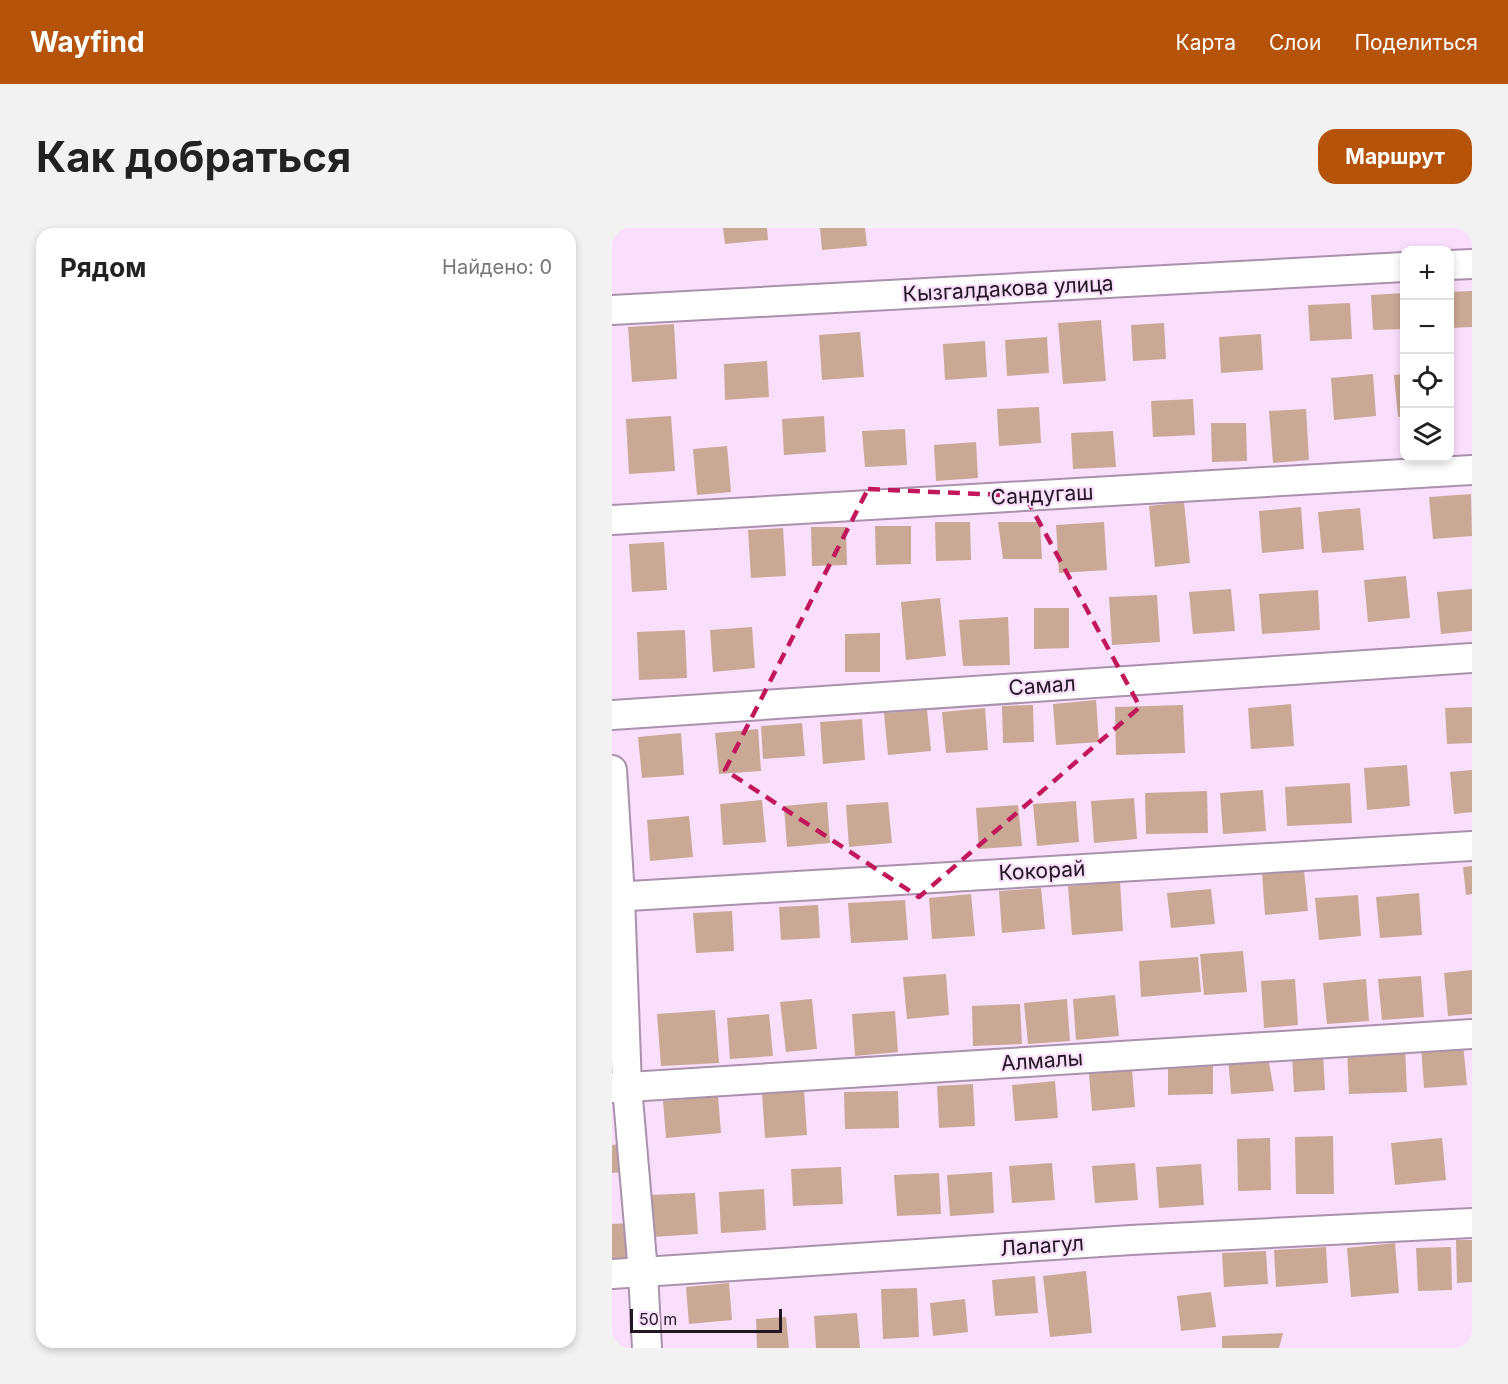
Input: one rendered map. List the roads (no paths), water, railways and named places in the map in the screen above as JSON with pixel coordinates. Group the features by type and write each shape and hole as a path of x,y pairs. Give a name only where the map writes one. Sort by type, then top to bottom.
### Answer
{"street":[{"path":"1454,265 1472,264"},
{"name":"Кызгалдакова улица","path":"612,310 1400,267"},
{"name":"Сандугаш","path":"612,520 1472,470"},
{"name":"Самал","path":"612,715 1472,658"},
{"path":"612,770 619,1088 643,1272 647,1348"},
{"name":"Кокорай","path":"616,897 1472,846"},
{"name":"Алмалы","path":"619,1088 1472,1034"},
{"name":"Лалагул","path":"612,1274 1131,1240 1472,1222"}]}
